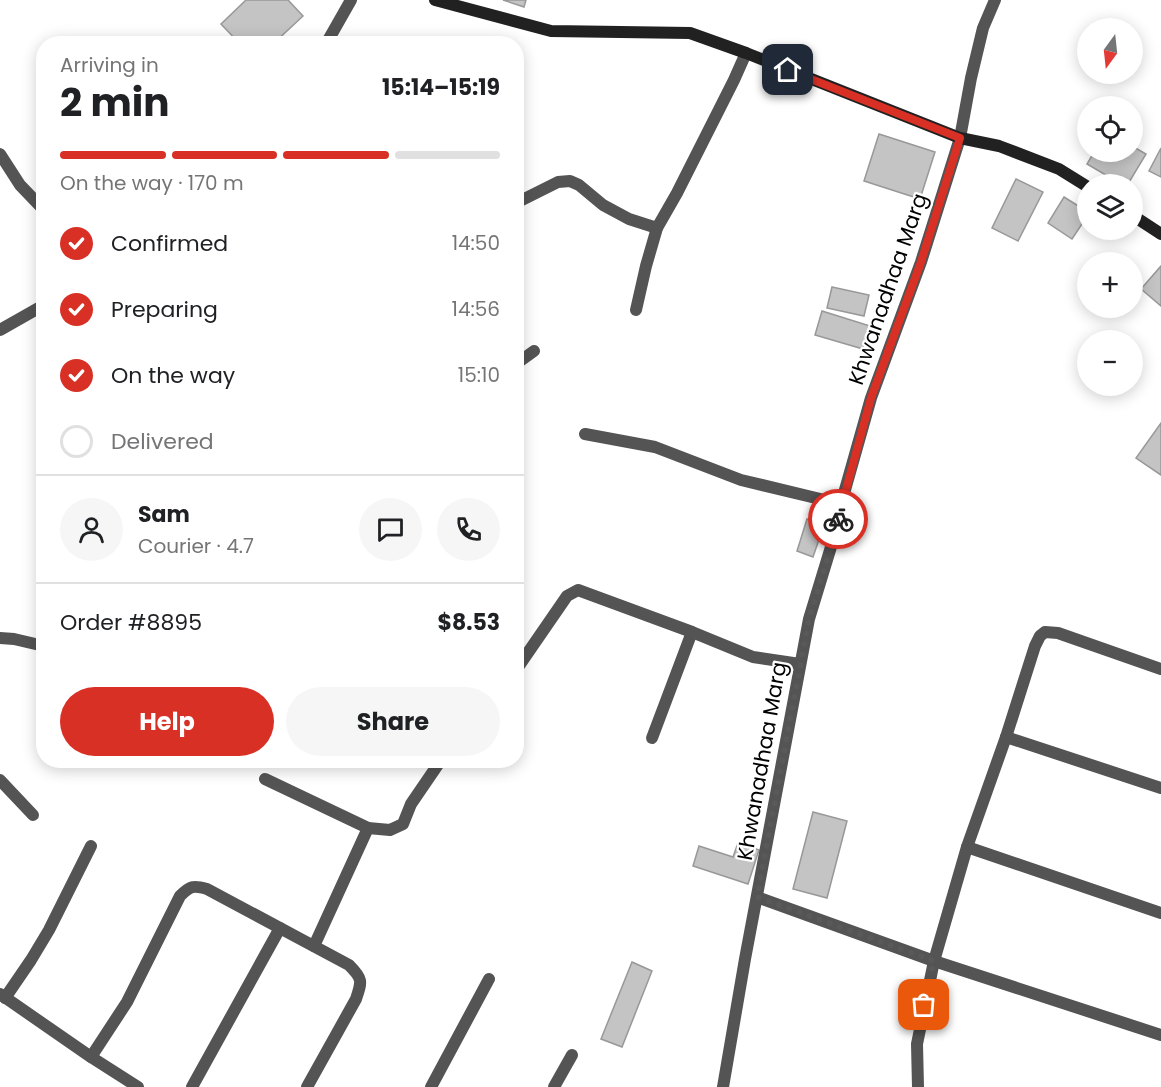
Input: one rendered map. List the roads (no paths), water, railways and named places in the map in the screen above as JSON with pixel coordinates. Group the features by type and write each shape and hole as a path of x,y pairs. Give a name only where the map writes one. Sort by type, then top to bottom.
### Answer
{"street":[{"path":"331,36 351,0"},
{"path":"435,0 551,32 690,33 960,138 999,146 1049,165 1077,180"},
{"name":"Khwanadhaa Marg","path":"723,1087 809,619 834,537 871,398 921,262 960,138 983,28 995,0"},
{"path":"636,310 657,228 677,193 746,53"},
{"path":"0,154 20,185 36,202"},
{"path":"524,199 558,182 570,181 579,185 603,205 629,219 657,228"},
{"path":"1143,222 1161,234"},
{"path":"0,330 36,310"},
{"path":"524,358 534,351"},
{"path":"585,434 655,447 741,480 841,504"},
{"path":"524,658 567,596 578,590 753,657 800,664"},
{"path":"652,738 692,632"},
{"path":"918,1087 917,1044 934,961 967,847 1040,636 1045,632 1058,633 1161,669"},
{"path":"0,638 36,644"},
{"path":"1006,737 1161,789"},
{"path":"265,779 368,828 390,830 403,824 411,804 436,768"},
{"path":"0,780 33,815"},
{"path":"314,946 368,828"},
{"path":"91,846 49,930 31,960 3,996 138,1087"},
{"path":"967,847 1161,913"},
{"path":"91,1057 127,1002 180,896 188,887 197,886 207,889 349,965 359,975 361,984 356,999 307,1087"},
{"path":"757,897 934,961 1161,1035"},
{"path":"192,1087 280,928"},
{"path":"431,1087 489,980"},
{"path":"554,1087 572,1055"}]}
